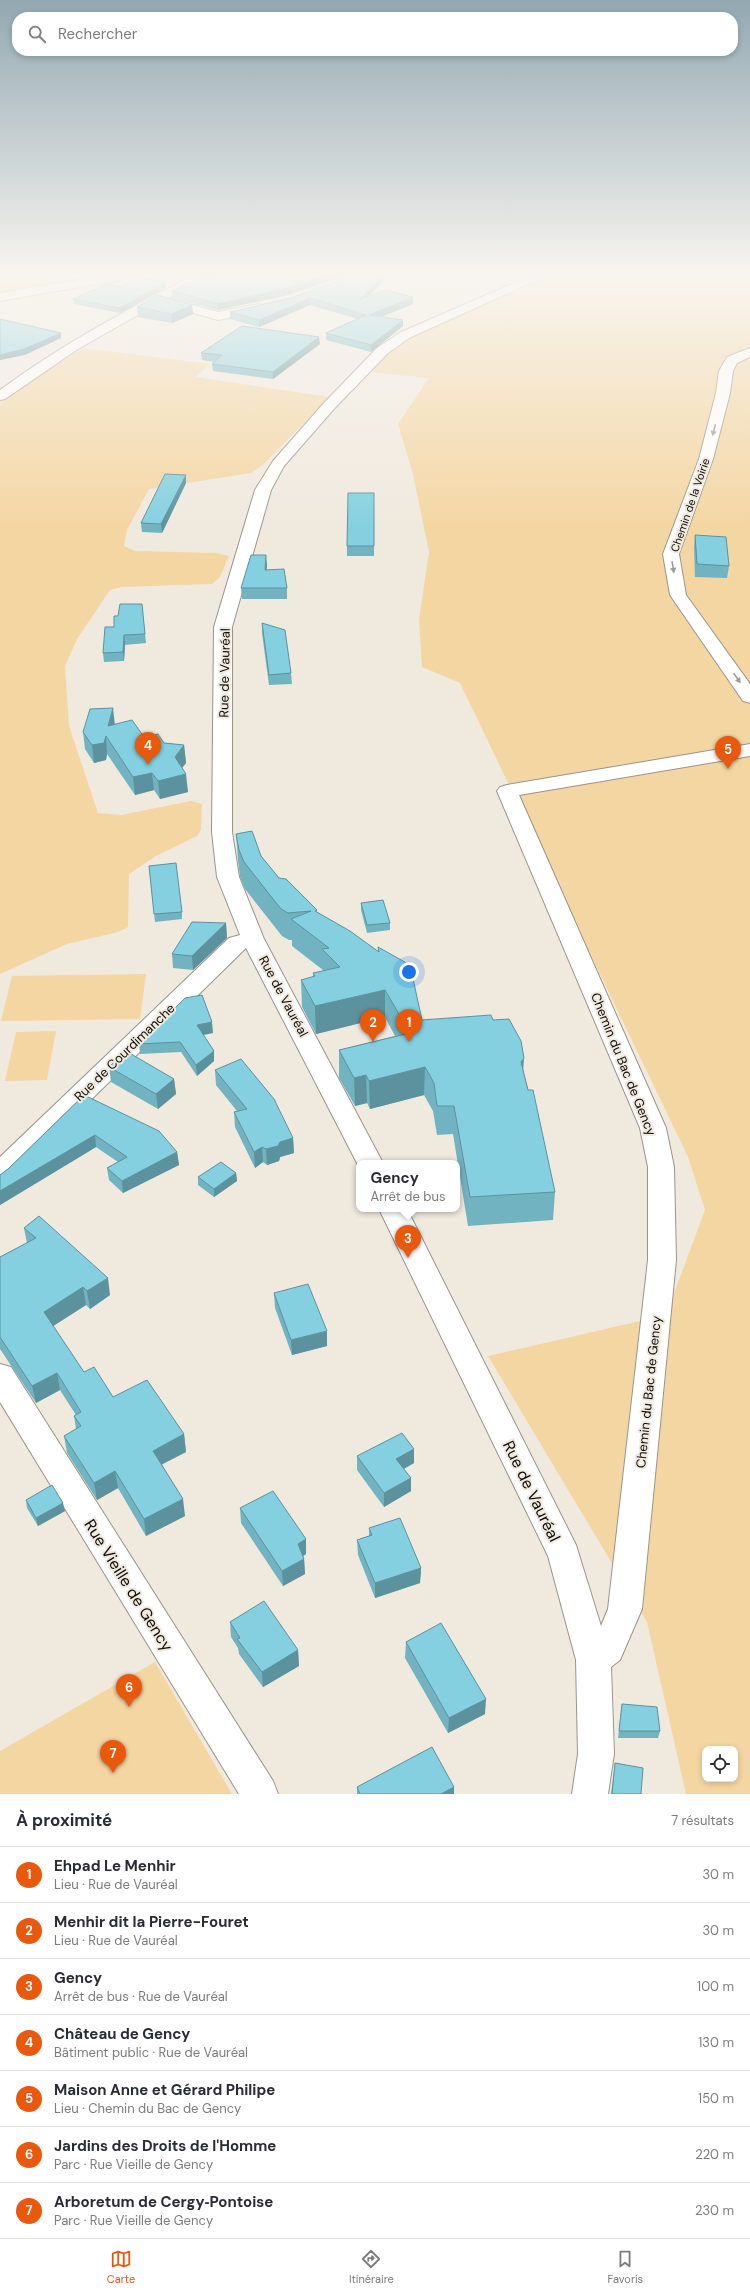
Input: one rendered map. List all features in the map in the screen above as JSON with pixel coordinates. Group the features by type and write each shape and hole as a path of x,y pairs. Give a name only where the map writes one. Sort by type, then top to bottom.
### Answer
{"street":[{"path":"0,396 38,367 50,360"},
{"name":"Rue de Vauréal","path":"368,1160 317,1058 253,939 228,877 222,832 222,649 223,627 262,490 278,464 328,407 375,360"},
{"name":"Chemin de la Voirie","path":"733,360 726,371 723,393 706,459 671,554 678,595 750,697"},
{"name":"Chemin du Bac de Gency","path":"593,1660 608,1648 625,1609 662,1260 661,1167 653,1128 507,791 750,750"},
{"name":"Rue de Courdimanche","path":"0,1173 236,943 253,939"},
{"name":"Rue de Vauréal","path":"394,1212 564,1555 593,1660 596,1754 590,1794"},
{"name":"Rue Vieille de Gency","path":"0,1376 260,1794"}],"shaded area":[{"path":"65,360 176,360 210,364 195,377 329,397 264,464 251,473 149,489 127,530 124,546 135,551 216,553 229,556 220,577 212,584 122,587 110,590 77,639 65,666 69,726 98,813 121,815 191,801 202,804 201,830 197,836 156,856 129,874 128,927 118,932 67,944 0,974 0,402"},
{"path":"382,360 750,360 750,1794 686,1794 647,1622 488,1356 666,1315 705,1210 688,1157 460,683 422,667 419,620 429,552 413,474 398,424 429,378 371,372"},
{"path":"146,974 140,1019 1,1021 12,976"},
{"path":"56,1031 47,1080 5,1081 16,1032"},
{"path":"155,1662 232,1794 0,1794 0,1751"}],"building":[{"path":"217,360 289,360 273,372 212,364"},
{"path":"165,474 186,475 161,524 141,523"},
{"path":"348,493 374,493 374,546 347,546"},
{"path":"695,535 726,537 729,566 697,564"},
{"path":"251,555 266,555 265,570 284,569 287,588 241,588"},
{"path":"120,604 142,604 145,634 124,635 123,652 103,653 105,627 114,627 114,616 118,616"},
{"path":"262,623 285,630 291,673 269,675"},
{"path":"113,708 108,726 132,720 144,737 158,734 164,743 184,745 175,757 186,774 158,781 152,773 133,777 106,736 104,743 92,745 83,732 90,709"},
{"path":"252,831 261,856 279,878 286,879 317,910 315,911 350,931 379,952 378,947 410,965 422,1020 491,1015 493,1020 509,1019 521,1041 524,1058 521,1062 528,1090 533,1090 555,1192 470,1197 454,1106 437,1106 434,1083 425,1067 369,1081 366,1075 354,1078 339,1050 410,1033 385,990 315,1006 301,980 315,976 313,973 340,967 322,949 329,948 291,919 311,911 288,913 281,909 244,862 239,850 236,834"},
{"path":"176,863 182,912 154,914 149,866"},
{"path":"383,900 390,923 367,925 361,903"},
{"path":"192,922 226,923 192,956 172,954"},
{"path":"202,995 212,1022 197,1025 214,1051 196,1065 180,1042 139,1044 185,998"},
{"path":"126,1051 174,1079 156,1094 109,1067"},
{"path":"241,1059 274,1099 293,1138 280,1142 278,1146 266,1149 262,1147 254,1152 234,1112 247,1109 215,1070"},
{"path":"84,1095 159,1131 177,1152 122,1181 107,1168 127,1157 95,1135 0,1191 0,1175"},
{"path":"221,1162 236,1173 214,1189 198,1177"},
{"path":"39,1216 108,1278 87,1291 83,1287 44,1312 84,1372 94,1367 113,1397 147,1380 184,1434 153,1451 183,1499 144,1519 115,1471 94,1483 64,1436 81,1426 74,1416 81,1412 57,1373 32,1386 0,1337 0,1257 36,1238 24,1228"},
{"path":"308,1284 327,1331 291,1340 274,1293"},
{"path":"402,1433 414,1449 396,1459 411,1478 384,1493 357,1456"},
{"path":"52,1485 63,1503 36,1518 26,1500"},
{"path":"273,1491 306,1539 298,1544 304,1559 282,1571 240,1508"},
{"path":"400,1518 421,1568 375,1583 357,1540 372,1535 369,1528"},
{"path":"264,1601 298,1650 262,1672 237,1639 240,1638 230,1622"},
{"path":"441,1623 486,1699 449,1718 406,1642"},
{"path":"622,1704 657,1707 660,1731 619,1731"},
{"path":"432,1747 454,1787 441,1794 360,1794 357,1787"},
{"path":"615,1763 643,1768 641,1794 612,1794"}],"place":[{"name":"Château de Gency","path":"148,765"},
{"name":"Maison Anne et Gérard Philipe","path":"728,769"},
{"name":"Menhir dit la Pierre-Fouret","path":"373,1042"},
{"name":"Ehpad Le Menhir","path":"409,1042"},
{"name":"Gency","path":"408,1258"},
{"name":"Jardins des Droits de l'Homme","path":"129,1707"},
{"name":"Arboretum de Cergy‐Pontoise","path":"113,1773"}]}
